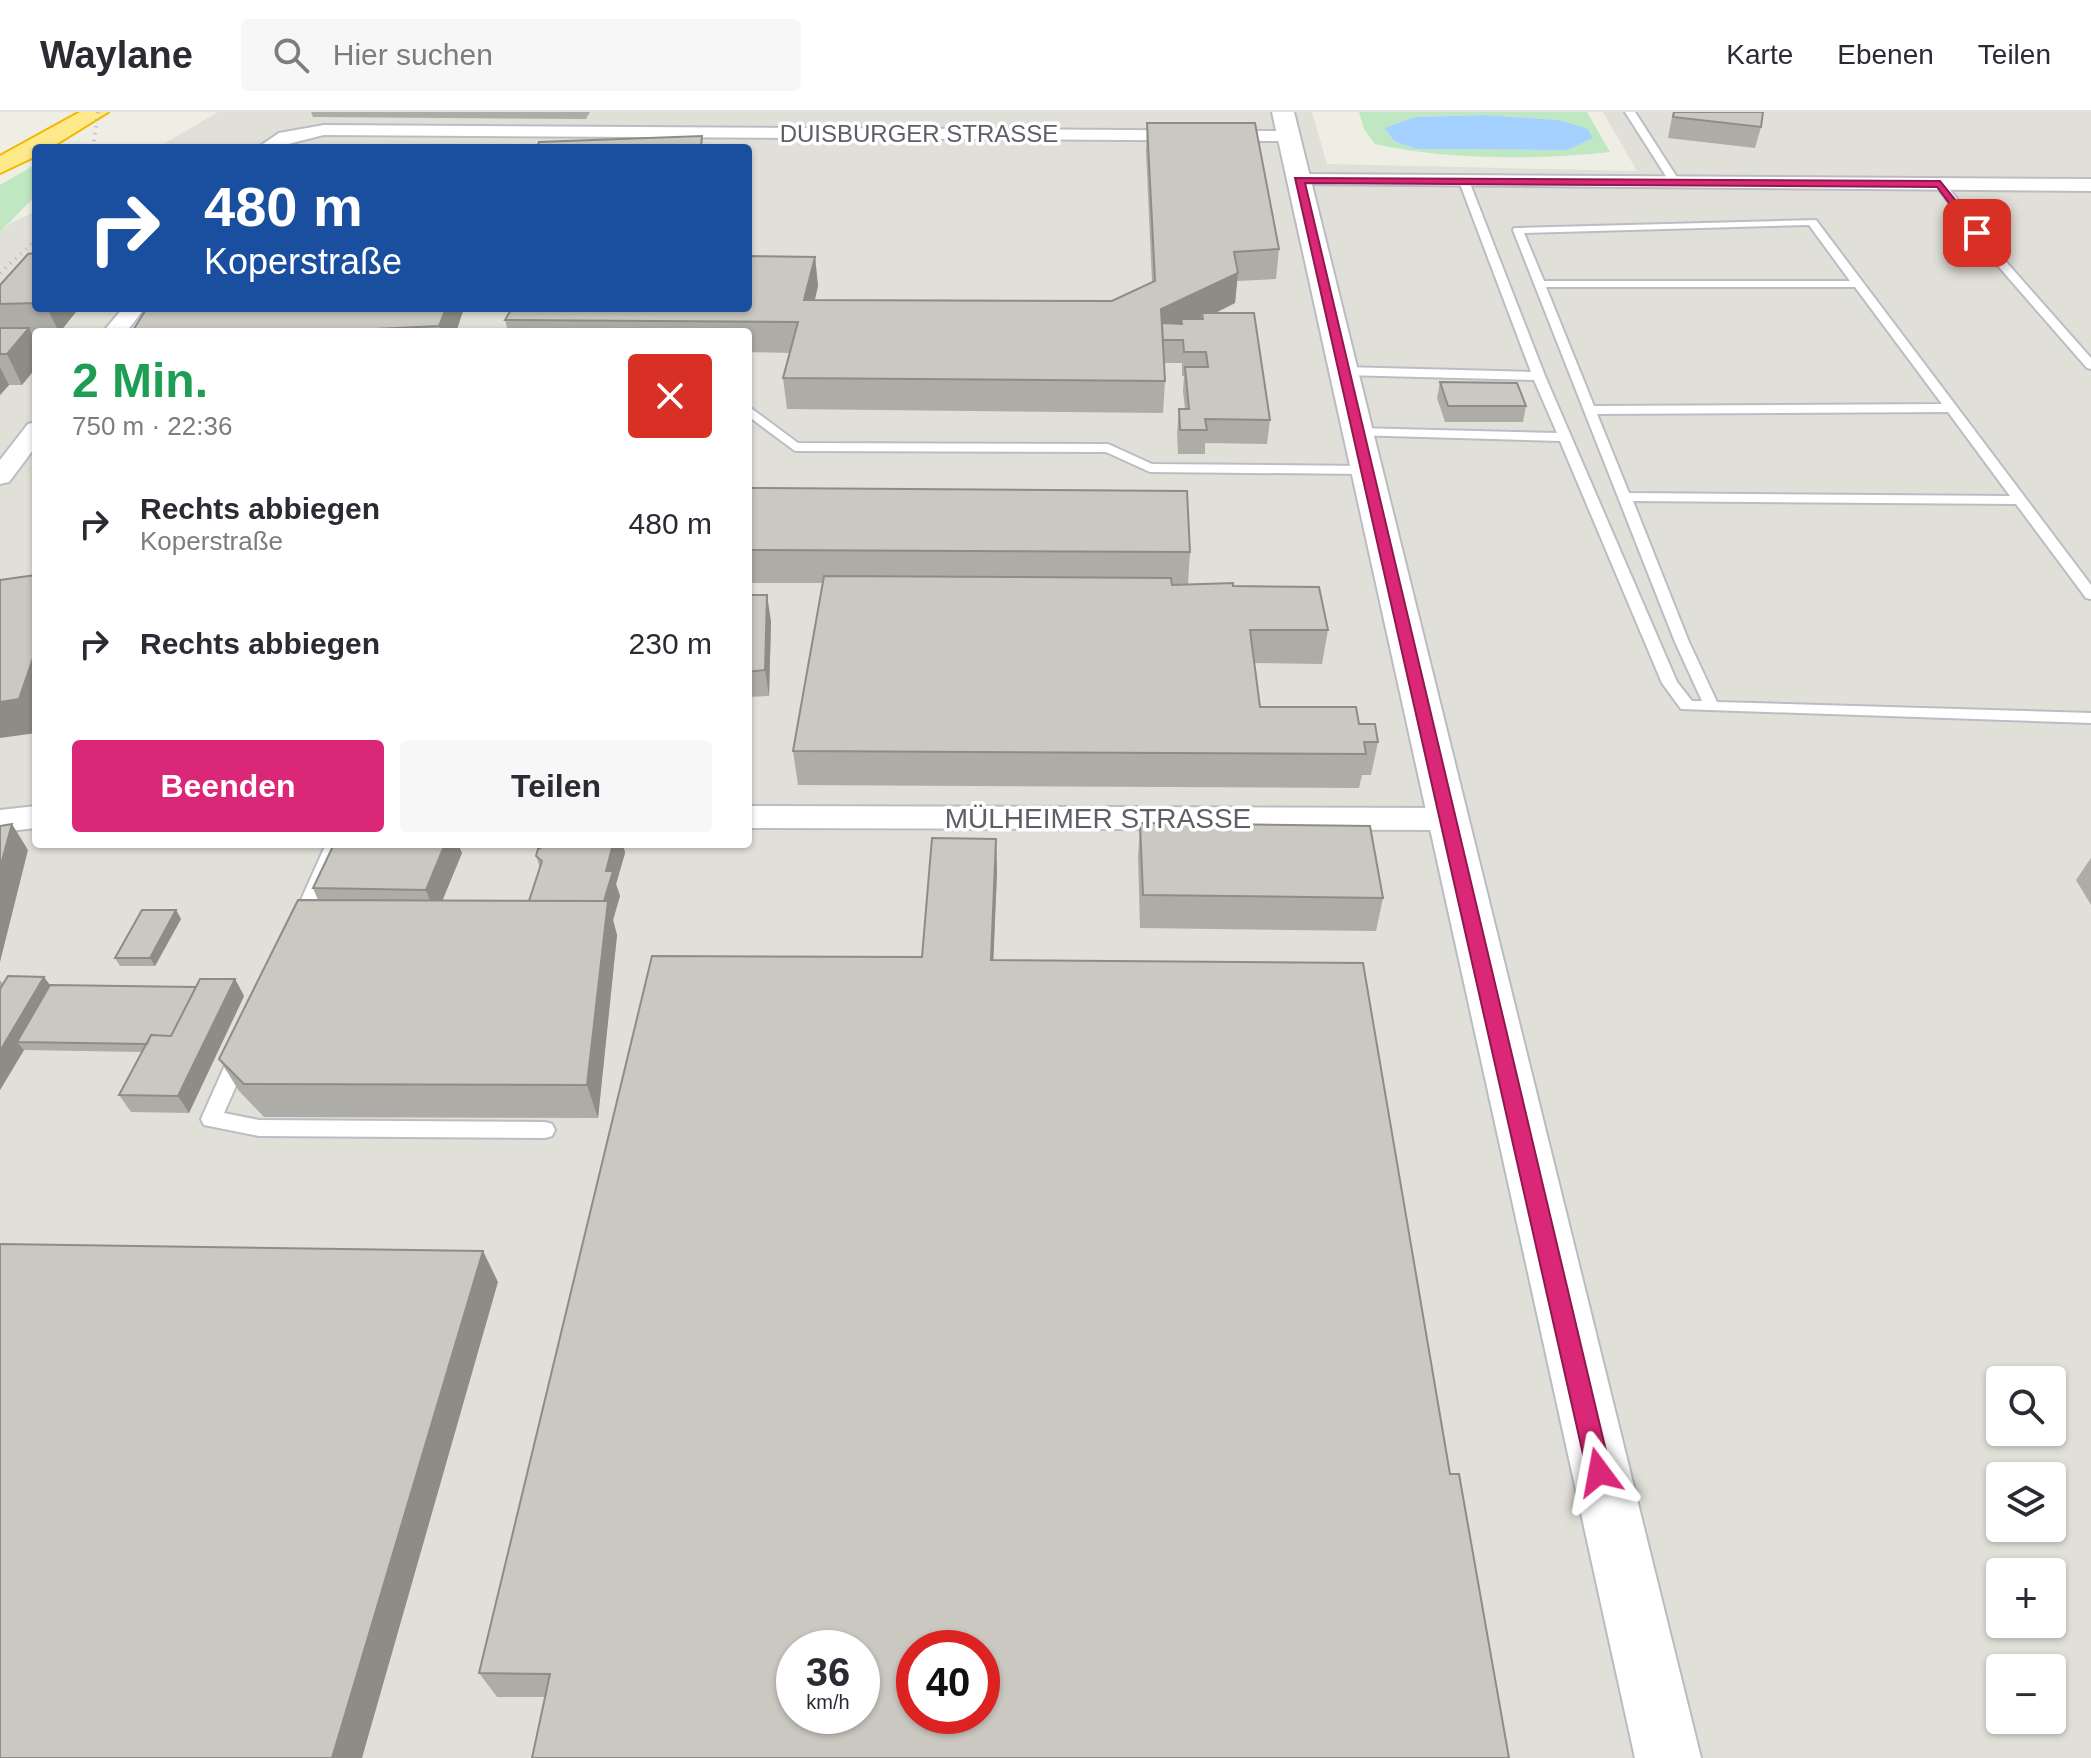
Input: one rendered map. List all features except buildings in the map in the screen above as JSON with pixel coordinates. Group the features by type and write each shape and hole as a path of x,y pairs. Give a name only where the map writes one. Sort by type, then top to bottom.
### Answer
{"highway":[{"path":"0,142 52,112"},
{"path":"40,144 97,112"},
{"path":"0,166 32,148"}],"street":[{"path":"1286,124 1668,1758"},
{"name":"DUISBURGER STRASSE","path":"274,144 300,132 324,130 1286,124"},
{"path":"1299,180 2091,185"},
{"path":"117,328 131,312"},
{"path":"0,477 32,434"},
{"path":"0,821 32,817"},
{"name":"MÜLHEIMER STRASSE","path":"752,817 1448,819"}],"lane":[{"path":"1630,112 1675,182"},
{"path":"1464,181 1539,376 1670,683 1687,706 2091,718"},
{"path":"1940,184 1996,257 2091,365"},
{"path":"1712,707 1624,497 1518,230 1812,222 2091,595"},
{"path":"1540,284 1858,284"},
{"path":"1343,371 1539,376"},
{"path":"1590,410 1951,408"},
{"path":"752,413 795,447 1108,448 1150,468 1366,470"},
{"path":"1357,432 1565,437"},
{"path":"1624,497 2020,500"},
{"path":"289,945 333,848"},
{"path":"250,1032 211,1119 259,1128 545,1130"}],"shaded area":[{"path":"218,112 1312,112 1327,164 1637,171 1603,112 2091,112 2091,1758 0,1758 0,232 32,213 32,312 752,312 752,144 164,144"}],"green space":[{"path":"1359,112 1587,112 1610,152 1523,157 1461,156 1375,144 1364,129","holes":["1484,115 1559,120 1566,150 1416,149 1394,141 1384,128 1415,117"]},
{"path":"32,166 32,199 0,232 0,185"}],"water":[{"path":"1484,115 1559,120 1588,129 1593,138 1567,150 1416,149 1394,141 1384,128 1415,117"}],"railway":[{"path":"94,144 98,112"},
{"path":"0,273 32,244"}],"route":[{"path":"1599,1472 1299,180 1940,184 1977,233"}]}
